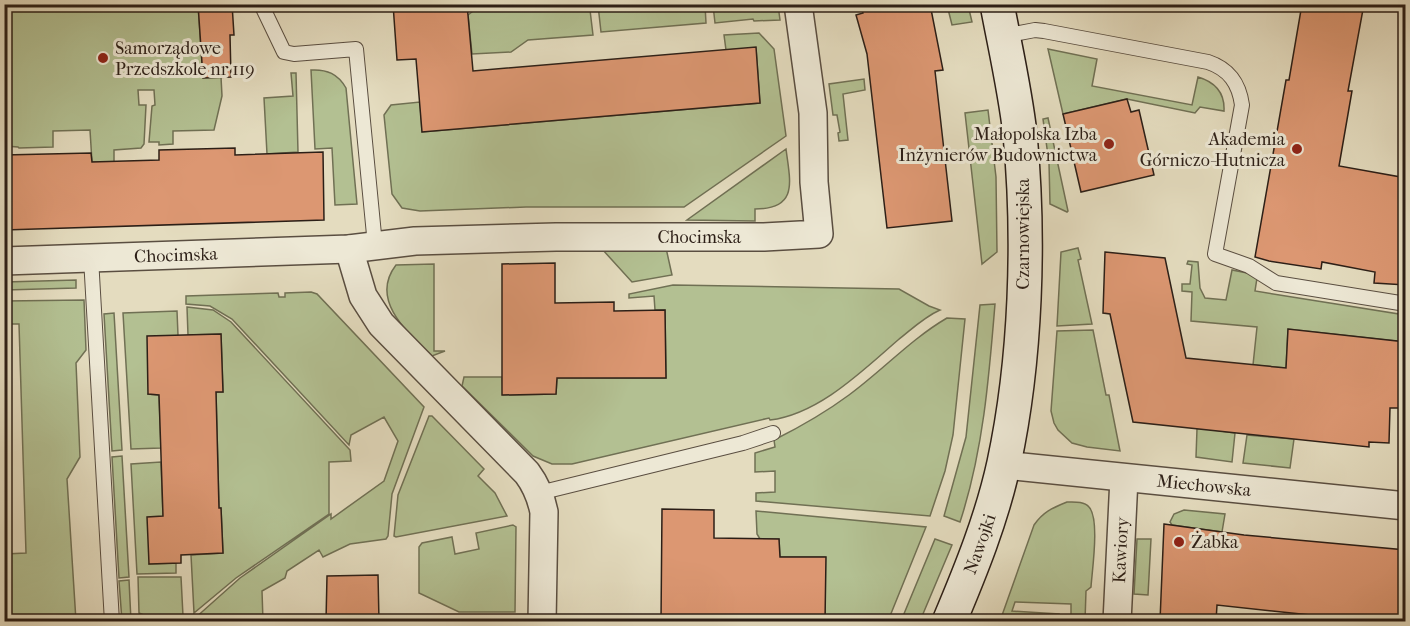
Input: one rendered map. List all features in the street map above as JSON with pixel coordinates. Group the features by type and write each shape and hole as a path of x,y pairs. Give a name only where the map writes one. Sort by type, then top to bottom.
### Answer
{"main road":[{"name":"Czarnowiejska","path":"996,4 1019,132 1023,172 1024,251 1017,380 1004,465"},
{"name":"Nawojki","path":"949,621 984,535 1004,465"}],"street":[{"name":"Chocimska","path":"4,261 362,247 427,240 556,237 764,237 819,234 814,182 813,113 798,4"},
{"path":"362,247 363,296 381,324 527,473 539,493 544,512 542,621"},
{"name":"Miechowska","path":"1004,465 1406,506"},
{"name":"Kawiory","path":"1117,621 1124,477"}],"lane":[{"path":"261,4 284,52 294,54 356,49 362,247"},
{"path":"1003,36 1035,30 1044,31 1208,62 1227,71 1236,83 1242,105 1215,254 1249,266 1276,283 1406,304"},
{"path":"91,258 112,621"},
{"path":"539,493 743,443 773,433"}],"green space":[{"name":"Samorządowe Przedszkole nr 119","path":"4,5 198,5 203,77 221,77 222,96 214,130 173,131 173,144 159,145 159,142 149,142 152,106 155,105 154,90 138,90 139,105 146,105 144,144 141,148 114,150 114,162 92,162 90,130 53,131 53,147 5,146"},
{"path":"481,5 579,5 580,11 590,10 593,35 528,40 511,52 472,54 468,15"},
{"path":"598,5 705,5 706,23 601,32"},
{"path":"713,5 778,5 780,20 754,21 753,19 715,23"},
{"path":"947,5 968,5 972,22 952,25"},
{"path":"759,33 774,49 786,136 684,207 526,207 420,211 402,208 392,194 384,115 391,105 420,102 422,132 760,103 756,48 726,50 724,35"},
{"path":"1048,49 1097,59 1092,86 1192,105 1198,77 1204,79 1221,93 1224,111 1200,107 1195,113 1127,99 1063,114"},
{"path":"311,70 332,73 346,88 357,204 335,205 332,148 315,149"},
{"path":"291,73 296,73 298,152 267,154 264,98 293,96"},
{"path":"864,79 865,90 843,94 848,140 839,141 838,133 840,132 837,115 833,115 829,84"},
{"path":"988,110 996,177 997,252 982,264 965,113"},
{"path":"1048,118 1067,212 1050,204 1049,163 1043,119"},
{"path":"786,149 790,182 785,198 779,204 769,208 755,209 755,221 687,220"},
{"path":"666,248 672,275 632,282 602,249"},
{"path":"1078,248 1081,259 1078,260 1092,324 1057,326 1061,252"},
{"path":"1188,261 1198,262 1200,288 1205,298 1226,300 1232,270 1252,274 1257,278 1255,291 1405,315 1405,342 1288,329 1286,368 1253,365 1257,327 1191,321 1192,292 1182,291 1182,284 1190,284 1192,265 1187,264"},
{"path":"434,264 434,351 445,351 432,356 412,337 395,315 389,303 387,291 389,278 396,265"},
{"path":"76,280 76,288 5,290 5,282"},
{"path":"673,285 899,289 940,310 918,324 839,389 806,409 788,416 770,420 769,418 572,464 552,464 533,456 462,386 464,377 502,377 503,395 556,394 557,378 666,378 665,310 655,310 654,296 629,298 629,294"},
{"path":"311,292 317,294 424,407 392,494 388,536 386,539 350,544 323,557 319,550 287,571 285,578 262,591 263,621 194,621 240,578 331,514 331,519 384,481 398,441 384,417 351,435 349,445 232,319 210,306 186,304 186,296 278,293 279,297 285,297 285,293"},
{"path":"84,300 86,350 76,363 80,457 67,479 76,621 5,621 5,554 26,553 19,324 5,324 5,301"},
{"path":"995,304 980,442 960,522 944,516 966,437 980,305"},
{"path":"187,307 213,310 231,322 350,450 351,461 329,462 329,514 236,578 194,613 191,555 223,553 221,508 219,508 216,392 223,392 223,389 221,334 188,335"},
{"path":"177,311 178,335 148,394 159,395 161,448 131,449 123,313"},
{"path":"114,313 122,450 112,451 104,314"},
{"path":"947,318 965,319 953,435 945,471 930,516 756,501 756,493 775,492 775,471 755,472 755,453 775,447 774,440 840,401 921,335"},
{"path":"1093,330 1120,451 1072,443 1058,430 1051,411 1057,331"},
{"path":"429,416 432,416 484,469 478,476 495,493 507,516 394,536 398,495"},
{"path":"1197,429 1235,433 1232,462 1196,457"},
{"path":"1247,435 1294,439 1290,468 1243,463"},
{"path":"122,456 129,577 119,578 112,457"},
{"path":"161,462 163,516 149,564 176,563 176,573 137,574 131,464"},
{"path":"1067,502 1087,505 1094,522 1093,569 1091,587 1086,591 1085,621 1071,621 1071,604 1015,602 1012,611 1059,614 1058,621 1000,621 1034,525 1048,511"},
{"path":"1184,510 1225,514 1222,532 1172,525 1170,522 1174,514"},
{"path":"756,511 926,527 888,621 825,621 825,557 780,557 779,539 760,539 757,534"},
{"path":"513,525 516,527 515,612 459,612 419,593 419,547 422,543 452,537 455,554 479,549 476,533"},
{"path":"935,539 952,545 920,621 901,621"},
{"path":"1137,539 1151,539 1148,595 1134,594"},
{"path":"138,577 181,577 183,616 161,621 139,613"},
{"path":"129,580 131,621 122,621 119,581"}],"building":[{"path":"198,4 232,4 234,35 230,35 231,77 203,78"},
{"path":"393,4 467,4 473,71 756,47 760,103 422,132 416,59 397,60"},
{"path":"861,4 930,4 943,70 935,71 952,221 887,228 867,54 856,15 863,13"},
{"path":"1302,4 1364,4 1348,91 1352,91 1339,166 1406,178 1406,285 1374,283 1375,272 1322,262 1321,269 1255,257 1286,80 1289,80"},
{"name":"Małopolska Izba Inżynierów Budownictwa","path":"1127,99 1131,112 1139,110 1154,175 1081,192 1063,114"},
{"path":"235,148 235,155 323,152 324,220 4,230 4,155 91,153 92,162 159,160 159,150"},
{"path":"1105,252 1165,258 1186,358 1286,368 1288,329 1406,342 1406,408 1390,408 1389,443 1369,442 1369,447 1133,422 1110,314 1103,313"},
{"path":"555,263 555,303 614,302 614,311 665,310 666,378 557,378 556,394 502,395 502,264"},
{"path":"221,334 223,392 216,392 219,508 221,508 223,553 181,555 181,563 149,564 147,517 163,516 159,395 148,394 147,336"},
{"path":"662,509 714,510 714,538 779,539 780,557 826,557 825,621 661,621"},
{"path":"1164,524 1244,535 1406,550 1406,621 1328,621 1329,617 1217,605 1216,621 1160,621"},
{"path":"378,575 379,621 326,621 327,576"}],"place":[{"name":"Samorządowe Przedszkole nr 119","path":"103,58"},
{"name":"Małopolska Izba Inżynierów Budownictwa","path":"1109,144"},
{"name":"Akademia Górniczo-Hutnicza","path":"1297,149"},
{"name":"Żabka","path":"1179,542"}]}
